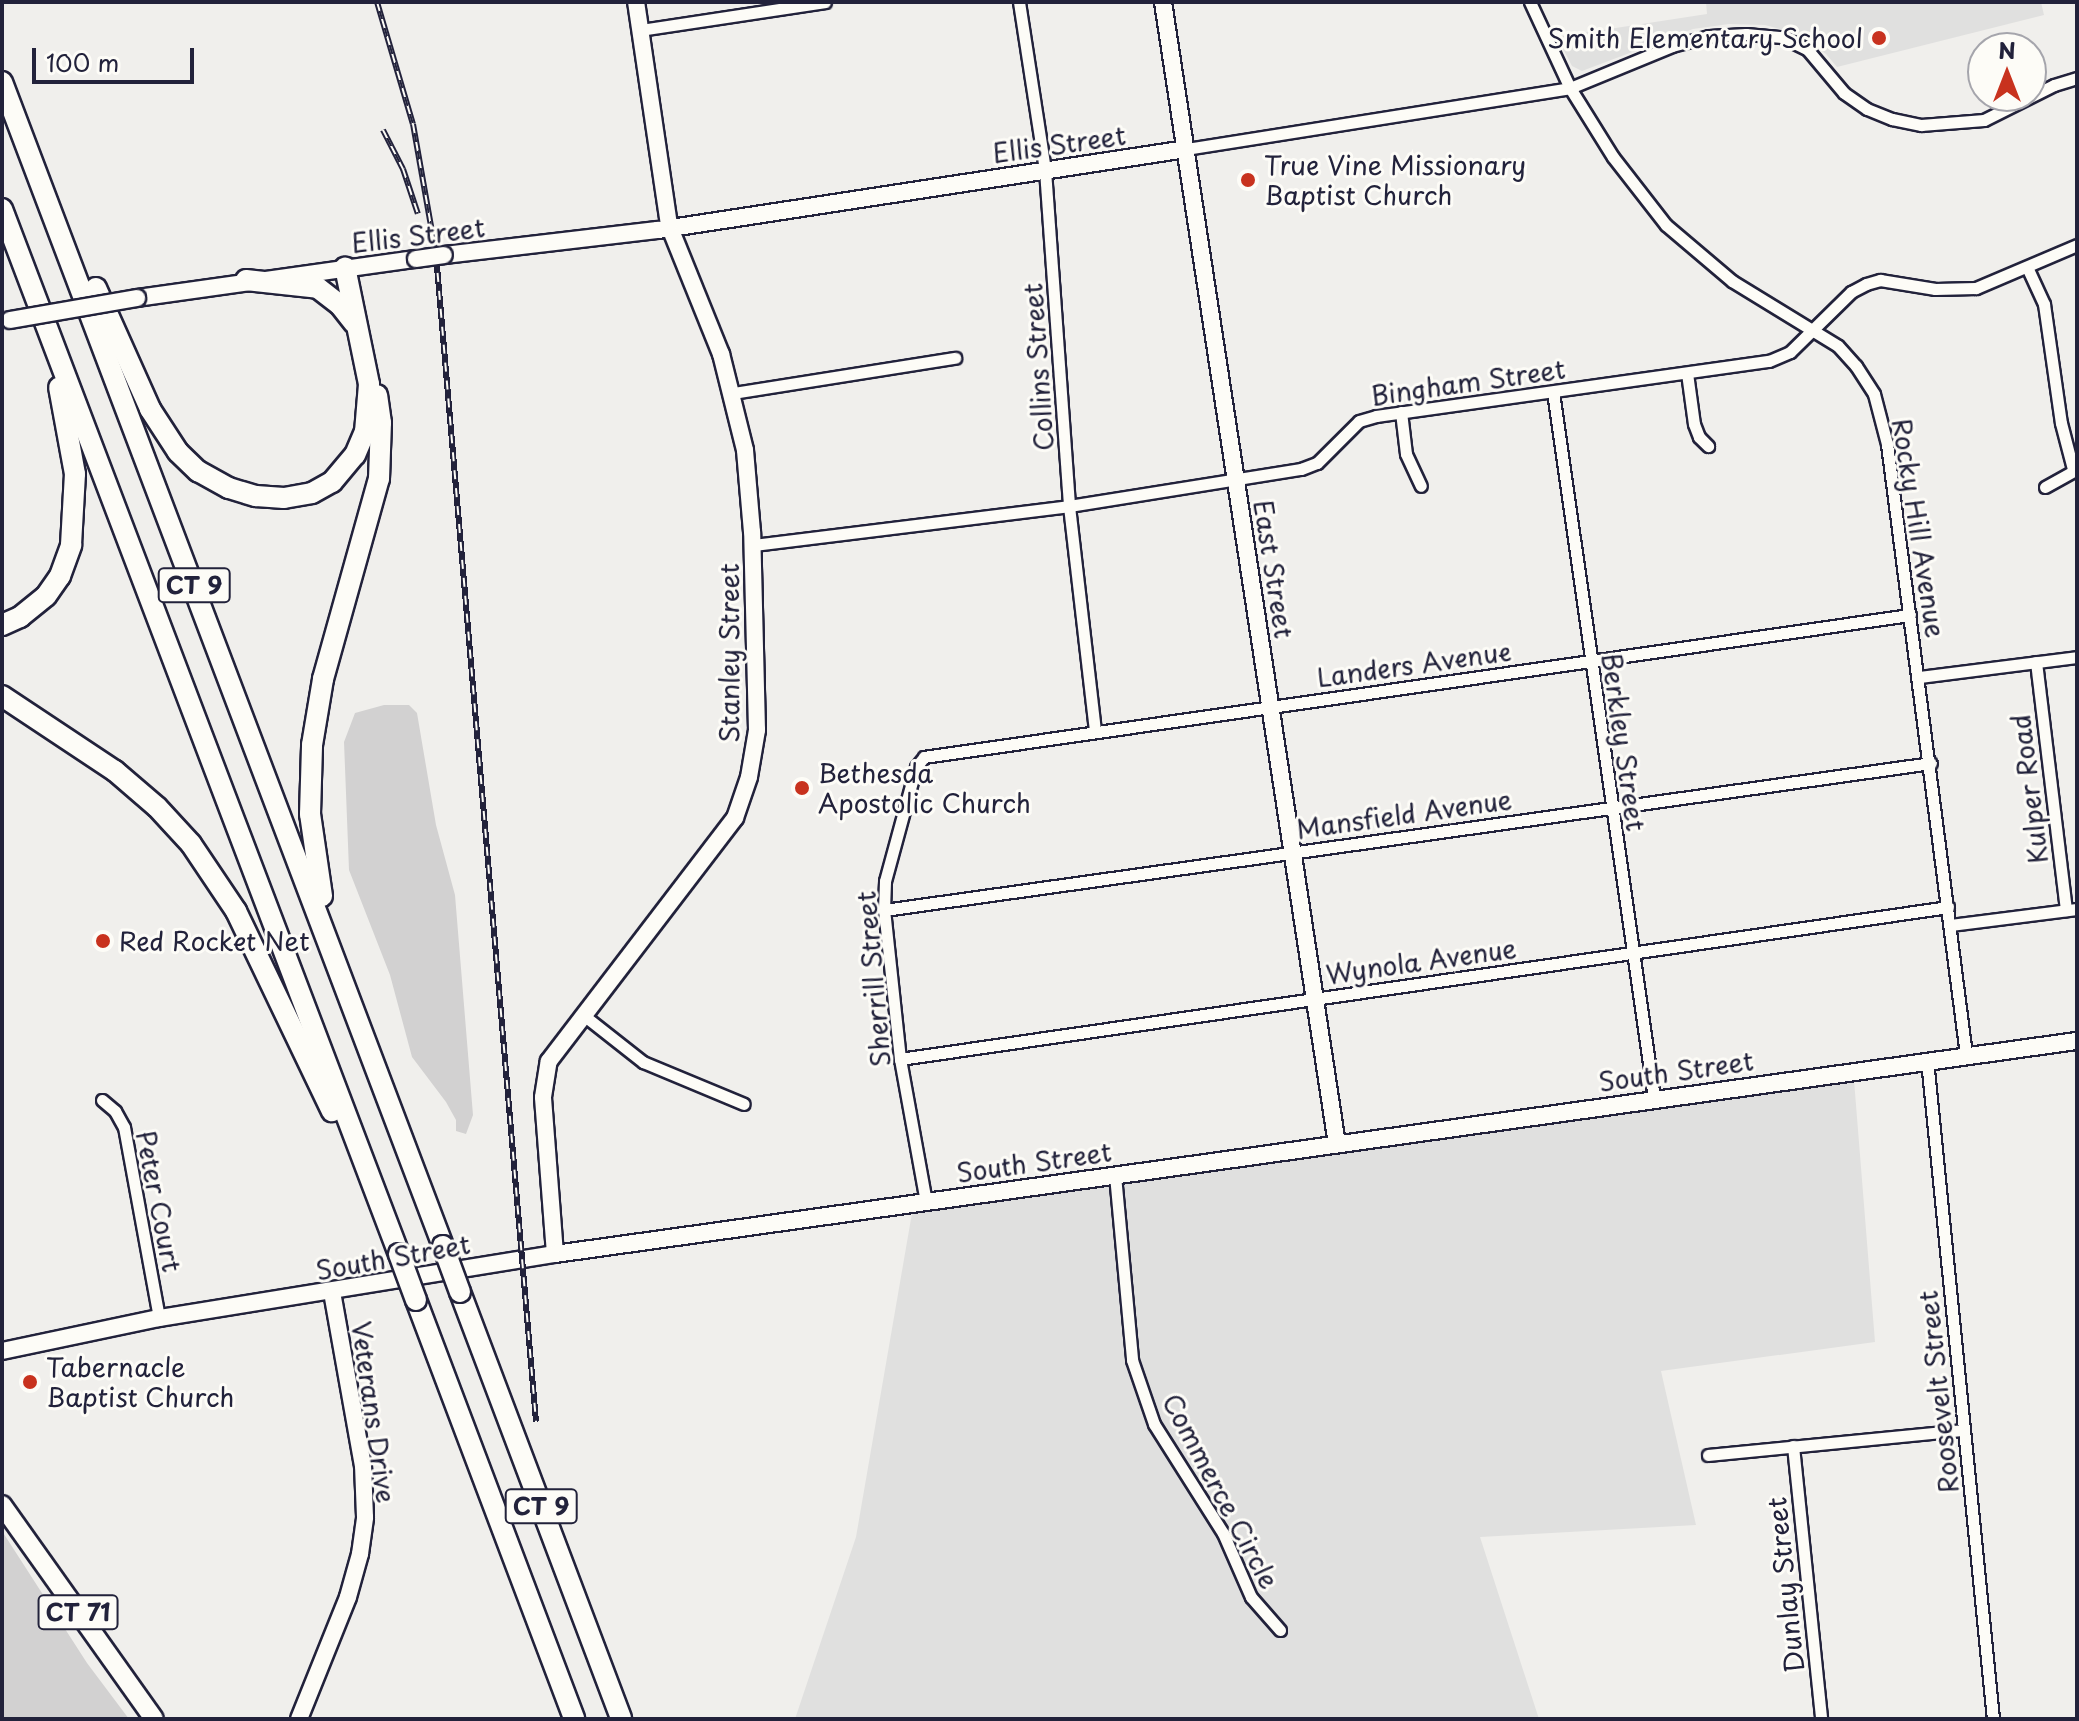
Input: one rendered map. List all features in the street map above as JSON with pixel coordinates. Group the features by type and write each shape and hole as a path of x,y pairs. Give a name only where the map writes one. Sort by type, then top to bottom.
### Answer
{"highway":[{"name":"CT 9","path":"2,82 621,1719"},
{"name":"CT 9","path":"2,209 574,1719"},
{"path":"53,212 77,246 156,421 185,459 215,482 245,494 274,498 303,495 328,485 347,466 362,442 369,384"},
{"path":"335,959 312,843 311,757 323,679 379,479 380,409 369,384 345,267"},
{"path":"246,280 318,288 340,305 358,329"},
{"path":"2,625 29,611 52,588 66,563 73,534 75,474 53,343"},
{"path":"2,696 133,786 175,826 206,864 236,911 349,1148 372,1182"}],"main road":[{"name":"Stanley Street","path":"555,1254 544,1084 555,1051 719,841 740,806 757,730 748,468 733,393 714,334 670,228 636,2"},
{"name":"East Street","path":"1163,2 1337,1144"},
{"name":"Ellis Street","path":"6,321 246,280 670,228 1186,149"},
{"name":"South Street","path":"2,1351 159,1318 555,1254 2077,1041"},
{"name":"Veterans Drive","path":"299,1719 351,1585 365,1517 363,1466 332,1292"},
{"name":"CT 71","path":"2,1506 154,1719"}],"street":[{"path":"640,30 825,2"},
{"name":"Collins Street","path":"1019,2 1045,170 1069,506 1095,730"},
{"name":"Rocky Hill Avenue","path":"1530,2 1570,88 1613,157 1666,225 1732,281 1815,329 1856,366 1874,394 1882,418 1931,763 1966,1055"},
{"name":"Ellis Street","path":"1186,149 1570,88 1672,46 1709,36 1746,34 1782,37 1807,49 1844,93 1867,109 1892,119 1921,125 1984,120 2054,85 2077,78"},
{"name":"Bingham Street","path":"753,545 1069,506 1301,469 1317,463 1359,421 1401,412 1769,361 1790,352 1851,292 1866,284 1880,280 1958,290 1976,288 2077,245"},
{"path":"2027,267 2044,304 2061,423 2075,469 2045,487"},
{"path":"733,393 955,358"},
{"path":"1687,373 1694,424 1699,437 1708,446"},
{"name":"Berkley Street","path":"1553,392 1631,955 1654,1098"},
{"path":"1401,412 1406,454 1421,486"},
{"name":"Landers Avenue","path":"924,757 1910,615"},
{"path":"1919,677 2077,657"},
{"name":"Kulper Road","path":"2036,662 2071,909"},
{"name":"Sherrill Street","path":"924,757 916,767 885,881 884,910 900,1059 926,1202"},
{"name":"Mansfield Avenue","path":"884,910 1931,763"},
{"name":"Wynola Avenue","path":"900,1059 1948,907"},
{"path":"1950,925 2071,909"},
{"path":"582,1014 643,1062 744,1104"},
{"name":"Roosevelt Street","path":"1927,1060 1993,1719"},
{"name":"Peter Court","path":"102,1100 115,1111 124,1127 159,1318"},
{"name":"Commerce Circle","path":"1115,1175 1132,1360 1154,1424 1223,1533 1251,1597 1280,1630"},
{"path":"1708,1455 1964,1430"},
{"name":"Dunlay Street","path":"1793,1446 1821,1719"}],"shaded area":[{"name":"Smith Elementary School","path":"1706,2 2041,2 2044,15 1837,67 1826,54 1798,34 1765,25 1729,24 1693,29 1582,71 1572,66 1557,37 1707,14"},
{"path":"384,705 409,705 417,713 436,825 455,895 473,1115 466,1134 456,1131 456,1120 446,1102 412,1057 390,975 349,870 344,742 355,713"},
{"path":"1854,1080 1875,1342 1661,1371 1696,1525 1480,1537 1539,1719 795,1719 856,1537 912,1213"},
{"path":"2,1531 87,1663 129,1719 2,1719"}],"railway":[{"path":"377,2 413,124 436,255 536,1422"},
{"path":"383,130 403,169 418,214"}],"place":[{"name":"Smith Elementary School","path":"1879,38"},
{"name":"True Vine Missionary Baptist Church","path":"1248,180"},
{"name":"Bethesda Apostolic Church","path":"802,788"},
{"name":"Red Rocket Net","path":"103,941"},
{"name":"Tabernacle Baptist Church","path":"30,1382"}]}
